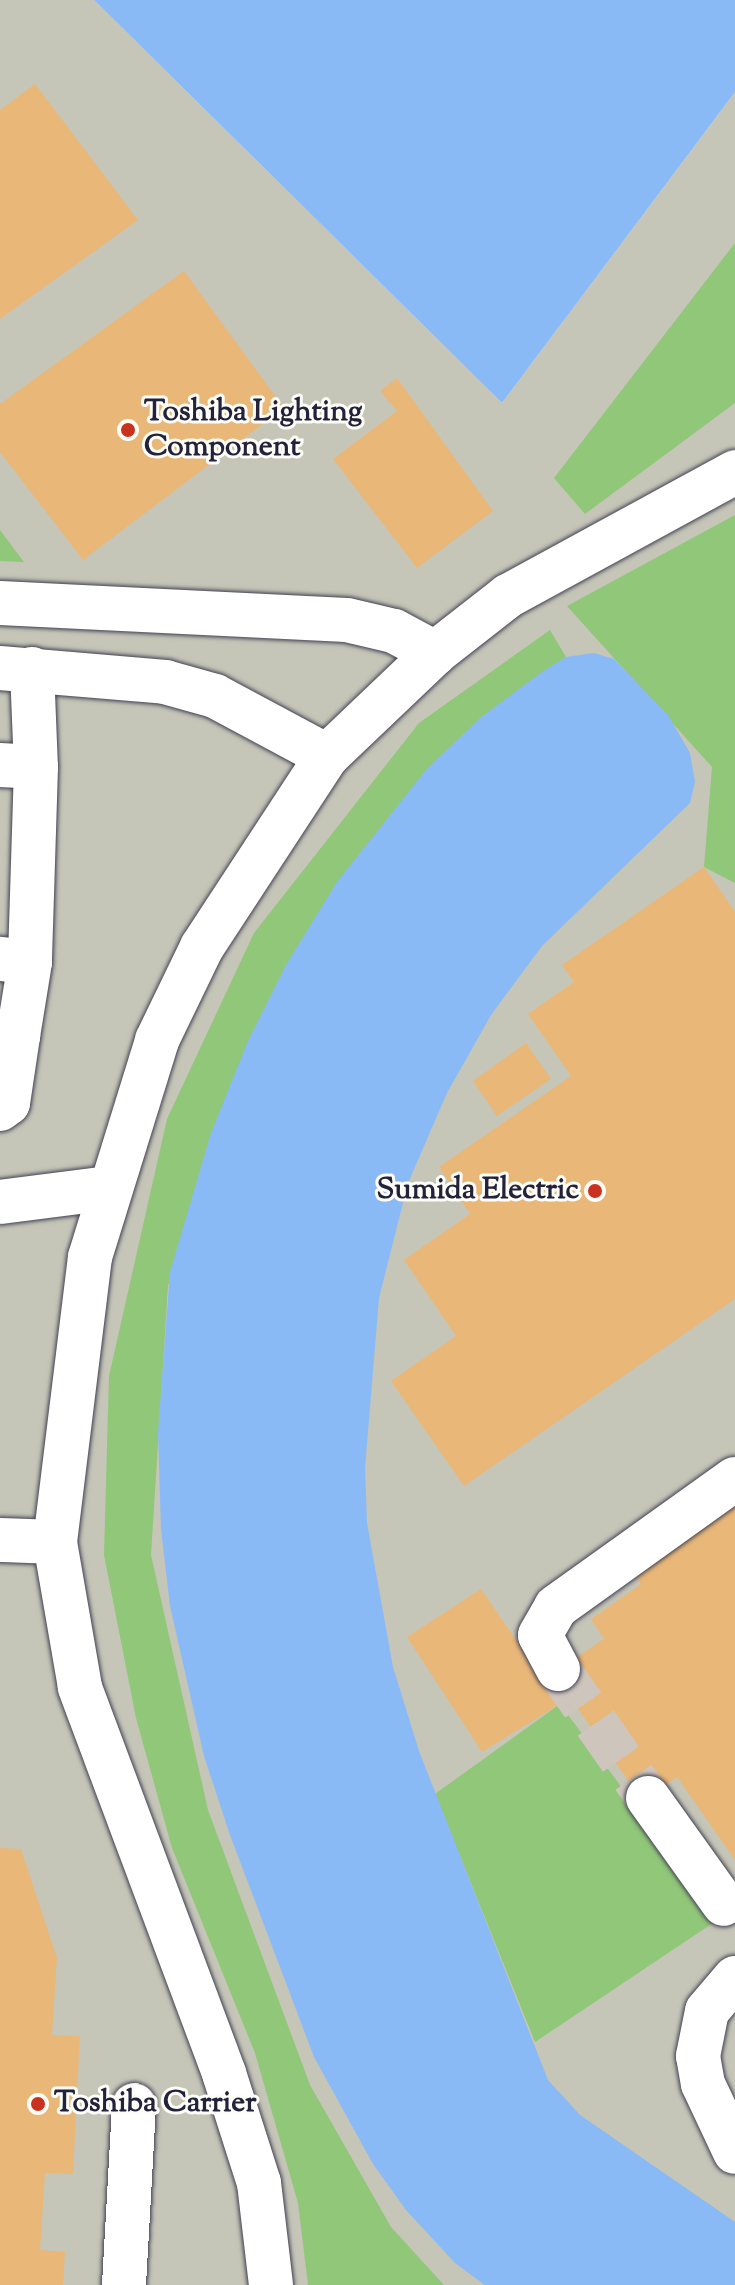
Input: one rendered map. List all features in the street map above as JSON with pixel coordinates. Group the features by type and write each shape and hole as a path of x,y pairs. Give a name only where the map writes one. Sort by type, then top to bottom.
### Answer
{"street":[{"path":"271,2285 259,2183 224,2073 80,1687 55,1542 90,1257 157,1040 202,947 327,756 435,653 508,596 735,472"},
{"path":"0,603 347,620 394,631 435,653"},
{"path":"0,1109 8,1103 15,960 16,669 95,672 178,685 215,696 327,756"},
{"path":"0,1202 110,1188"},
{"path":"558,1669 540,1635 556,1607 735,1479"},
{"path":"0,1540 55,1542"},
{"path":"648,1798 724,1904"},
{"path":"735,1978 707,2011 698,2056 708,2096 735,2152"},
{"path":"124,2285 134,2105"}],"shaded area":[{"path":"0,0 94,0 502,403 735,92 735,2285 0,2285"}],"green space":[{"path":"735,243 735,403 585,514 554,478"},
{"path":"735,515 735,883 704,867 712,767 567,606"},
{"path":"0,530 24,562 0,561"},
{"path":"550,630 566,657 480,718 168,1285 151,1555 208,1810 310,2085 391,2227 444,2285 308,2285 298,2203 255,2053 172,1848 136,1718 104,1555 109,1376 167,1119 254,933 419,723"},
{"path":"560,1704 719,1919 535,2042 435,1794"}],"water":[{"path":"94,0 735,0 735,92 502,403"},
{"path":"594,653 614,659 668,715 690,753 695,782 690,803 542,946 491,1015 447,1093 408,1183 379,1298 365,1468 367,1523 393,1667 419,1751 548,2080 580,2115 735,2222 735,2285 485,2285 455,2263 406,2210 373,2164 314,2057 230,1835 204,1756 170,1606 161,1529 158,1432 170,1272 211,1133 248,1041 286,965 337,882 426,770 480,718 542,672 566,657"}],"building":[{"path":"35,84 138,220 0,319 0,110"},
{"name":"Toshiba Lighting Component","path":"184,271 284,408 83,560 0,452 0,404"},
{"name":"Toshiba Lighting Component","path":"397,378 493,511 417,568 333,459 397,411 380,391"},
{"name":"Sumida Electric","path":"704,867 735,912 735,1299 464,1486 391,1381 456,1336 404,1260 470,1214 439,1167 571,1076 528,1014 574,982 562,965"},
{"path":"526,1043 551,1079 497,1116 473,1081"},
{"path":"735,1498 735,1860 677,1777 643,1802 553,1673 604,1639 591,1619 641,1584 632,1569"},
{"path":"481,1589 560,1704 482,1752 407,1637"},
{"name":"Toshiba Carrier","path":"0,1848 21,1849 57,1958 52,2035 80,2036 73,2174 45,2173 40,2250 65,2252 63,2285 0,2285"}],"tunnel":[{"path":"558,1669 648,1798"}],"place":[{"name":"Toshiba Lighting Component","path":"128,430"},
{"name":"Sumida Electric","path":"595,1191"},
{"name":"Toshiba Carrier","path":"38,2104"}]}
